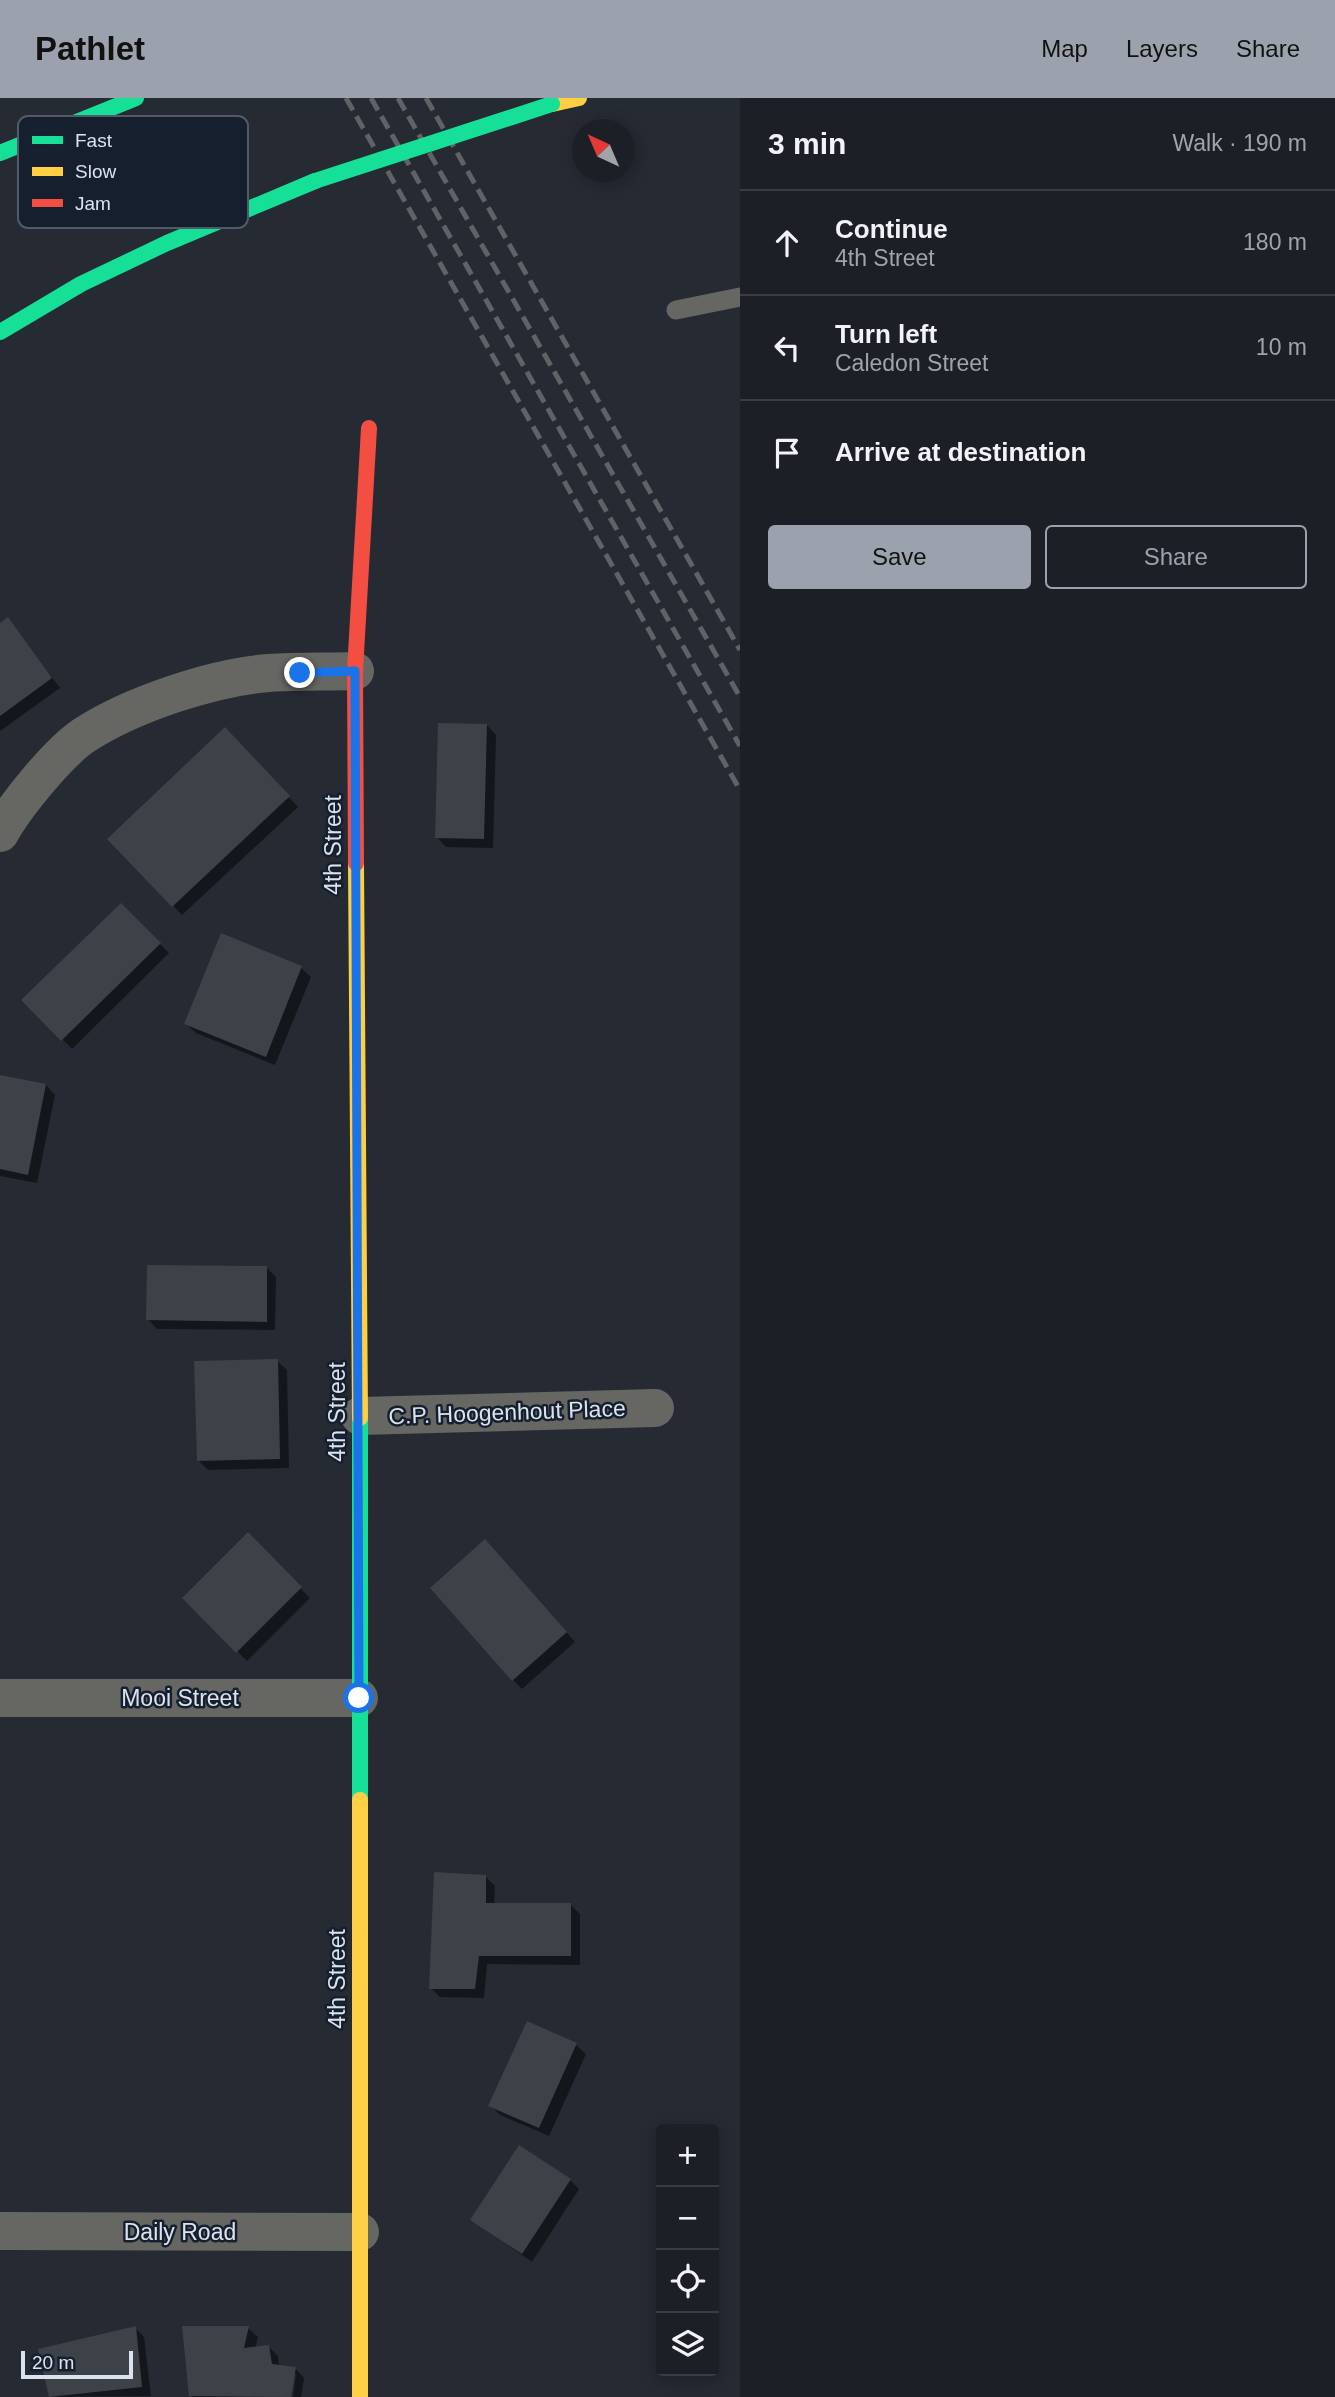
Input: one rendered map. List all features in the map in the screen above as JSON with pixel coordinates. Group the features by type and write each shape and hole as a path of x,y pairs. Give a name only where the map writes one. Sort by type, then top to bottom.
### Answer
{"main road":[{"path":"91,116 136,98"},
{"path":"248,209 315,181 552,104 579,98"},
{"path":"0,152 18,145"},
{"path":"0,332 81,284 204,228"},
{"name":"4th Street","path":"360,2397 360,1416 355,671 369,428"}],"street":[{"path":"0,834 9,817 81,737 116,718 174,695 268,673 355,671"},
{"name":"C.P. Hoogenhout Place","path":"360,1416 655,1408"},
{"name":"Mooi Street","path":"0,1698 359,1698"},
{"name":"Daily Road","path":"0,2231 360,2232"}],"lane":[{"path":"676,310 740,297"}],"building":[{"path":"8,617 52,678 0,716 0,623"},
{"path":"438,723 487,724 484,839 435,838"},
{"path":"225,727 290,796 172,907 107,839"},
{"path":"121,903 161,943 61,1041 21,1000"},
{"path":"221,933 302,966 266,1057 184,1024"},
{"path":"0,1075 46,1084 28,1175 0,1169"},
{"path":"147,1265 267,1266 267,1322 146,1320"},
{"path":"278,1359 280,1459 197,1461 194,1361"},
{"path":"248,1532 302,1587 236,1653 182,1598"},
{"path":"485,1539 567,1632 512,1681 430,1588"},
{"path":"434,1872 486,1875 486,1903 571,1903 571,1956 479,1956 475,1989 429,1989"},
{"path":"527,2021 577,2043 539,2128 488,2106"},
{"path":"519,2145 571,2179 522,2254 470,2220"},
{"path":"136,2326 142,2387 49,2397 38,2349"},
{"path":"182,2326 249,2326 244,2348 269,2345 272,2364 296,2367 291,2397 189,2396"}],"railway":[{"path":"346,98 740,790"},
{"path":"371,98 740,746"},
{"path":"398,98 740,697"},
{"path":"426,98 740,650"}],"traffic: fast":[{"path":"91,116 136,98"},
{"path":"315,181 552,104"},
{"path":"0,153 18,146"},
{"path":"248,209 315,181"},
{"path":"0,332 81,284 203,228"},
{"path":"360,1418 360,1800"}],"traffic: slow":[{"path":"552,104 579,98"},
{"path":"356,863 360,1418"},
{"path":"360,1800 360,2397"}],"traffic: jam":[{"path":"356,863 355,671 369,428"}],"route":[{"path":"300,673 355,671 359,1698"}]}
